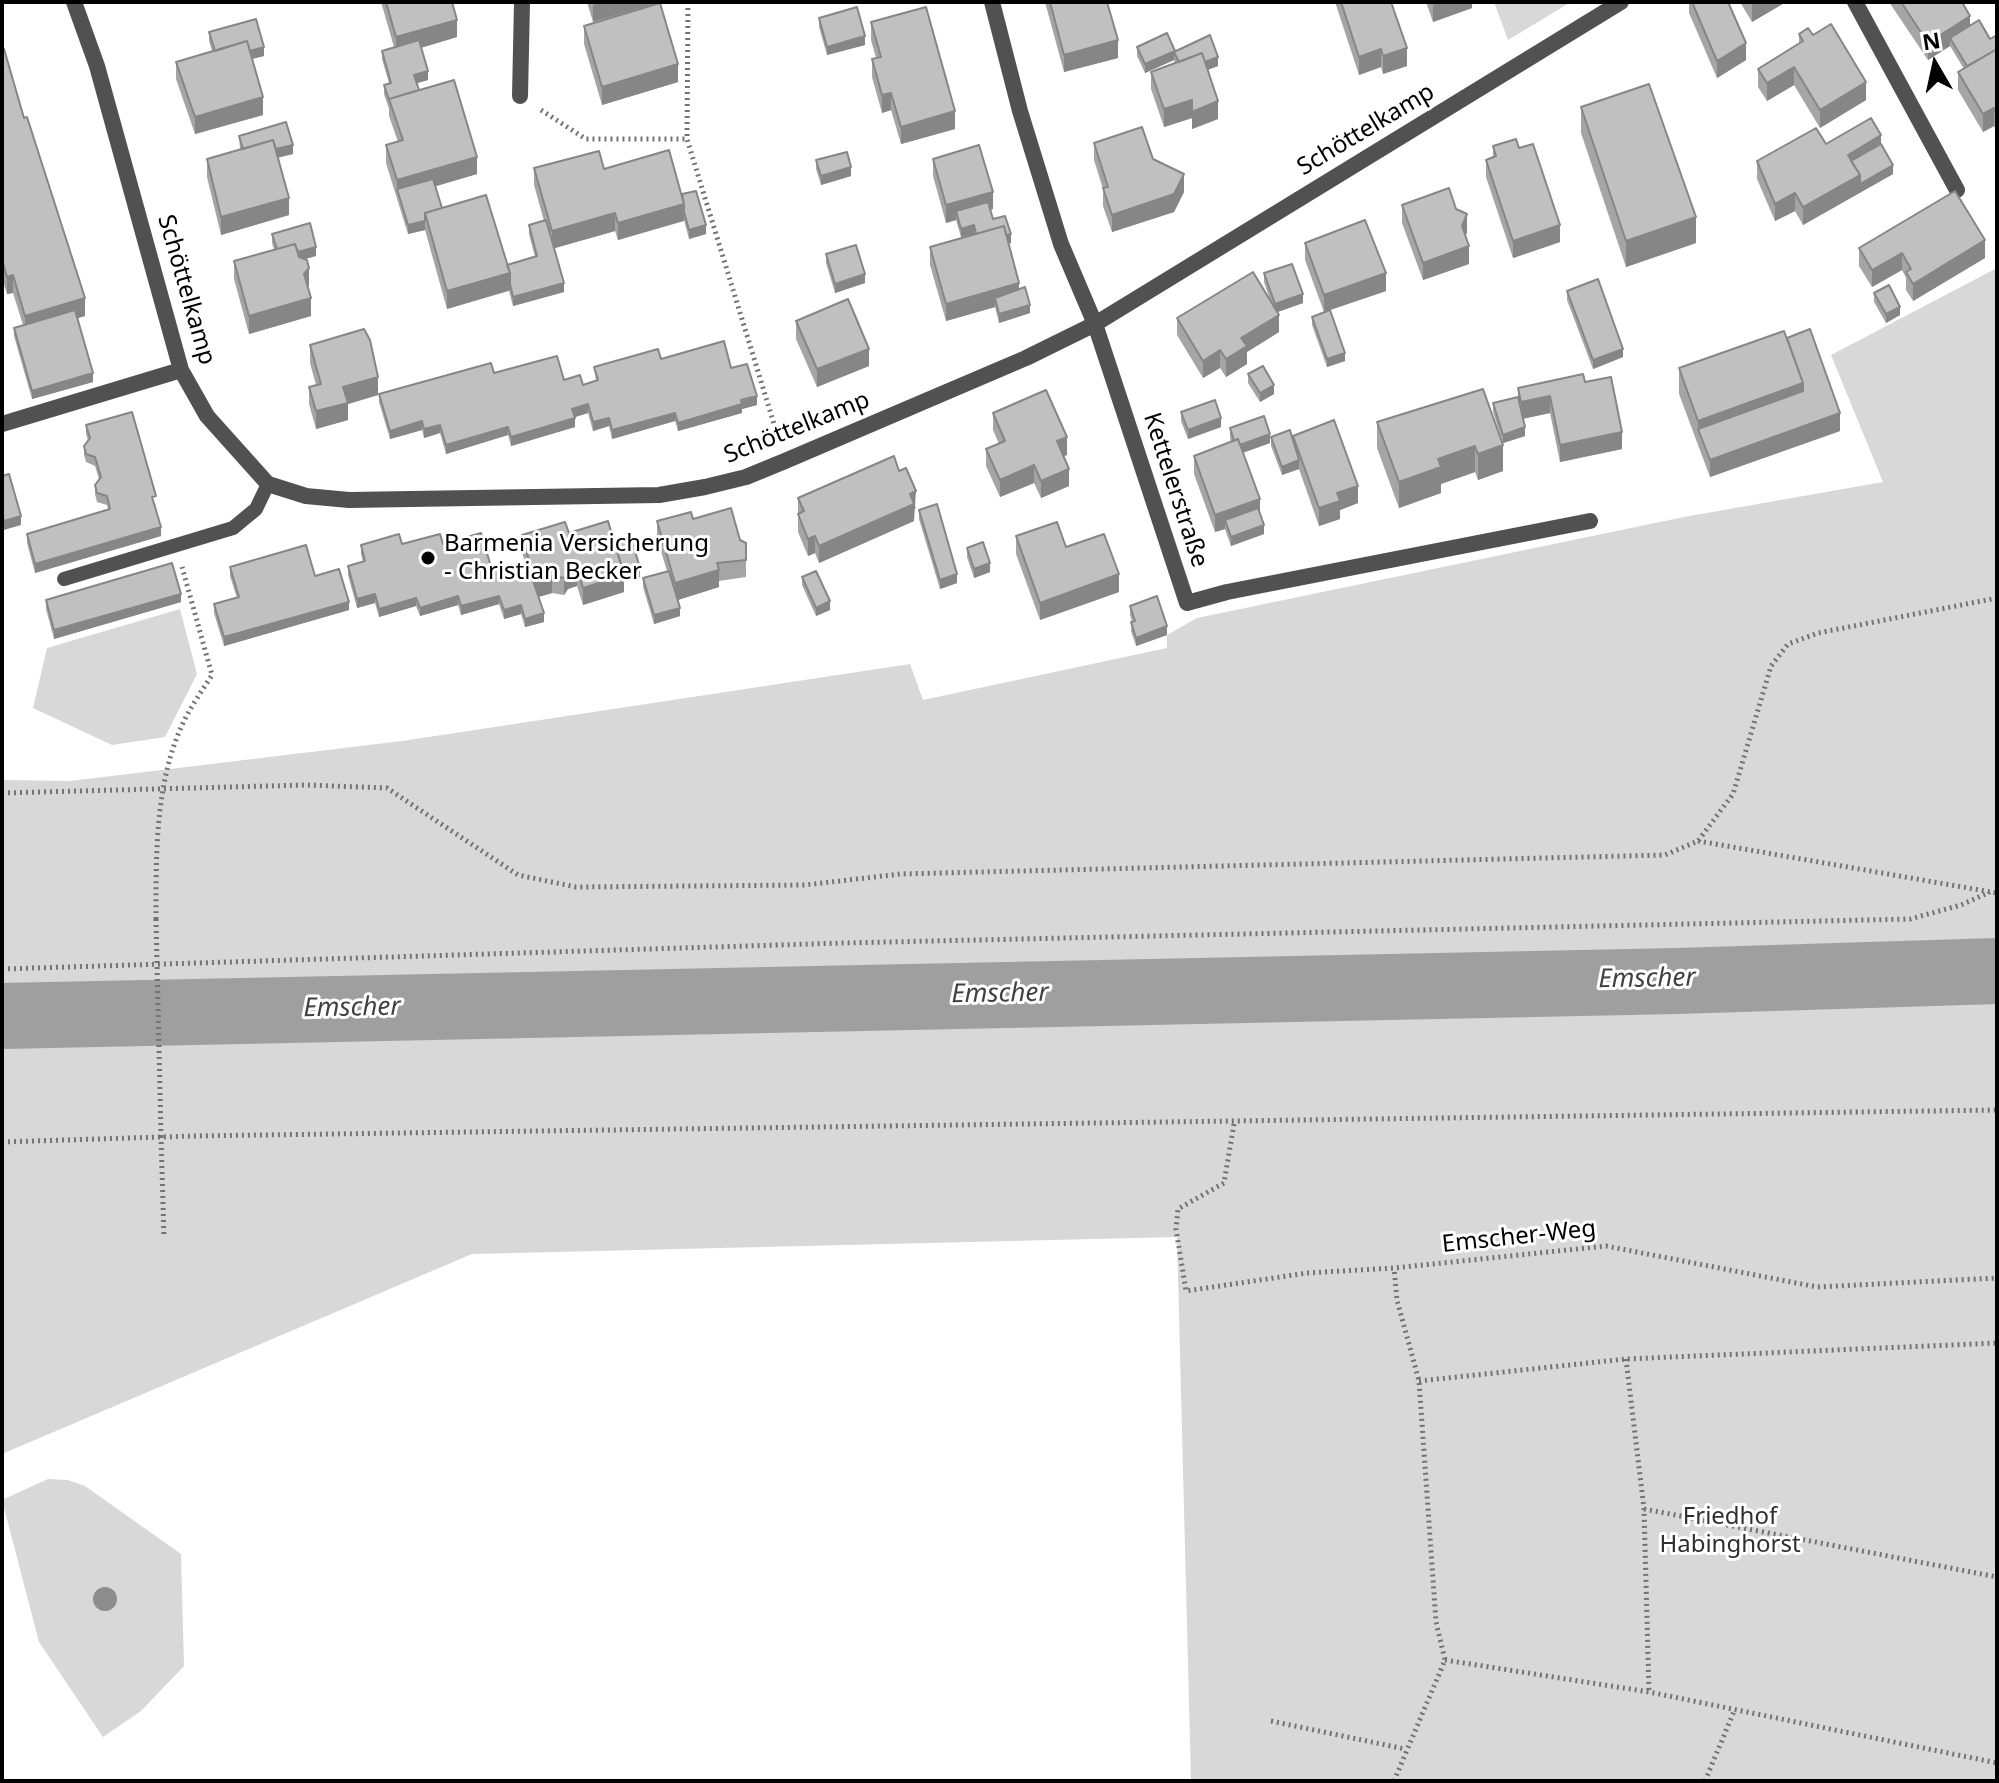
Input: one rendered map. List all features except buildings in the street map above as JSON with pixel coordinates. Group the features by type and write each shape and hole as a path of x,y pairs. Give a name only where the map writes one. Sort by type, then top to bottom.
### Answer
{"street":[{"name":"Schöttelkamp","path":"74,2 97,66 181,370 207,416 268,484 306,496 349,500 659,495 746,477 1026,358 1095,324 1621,2"},
{"path":"520,96 522,2"},
{"name":"Kettelerstraße","path":"992,2 1020,111 1061,244 1095,324 1187,603 1227,592 1590,521"},
{"path":"1855,2 1957,190"},
{"path":"2,424 181,370"}],"lane":[{"path":"64,579 233,528 256,509 268,484"}],"path":[{"path":"688,2 687,139 785,461"},
{"path":"520,96 586,139 687,139"},
{"path":"164,1238 156,919 158,827 164,788 182,725 212,675 176,547"},
{"path":"2,793 306,785 387,788 518,875 576,887 805,885 900,874 1665,855 1698,841 1733,794 1771,666 1788,644 1818,633 1997,598"},
{"path":"1698,841 1993,892"},
{"path":"2,969 827,943 1910,919 1961,905 1993,892"},
{"path":"2,1142 161,1136 1234,1124 1997,1110"},
{"name":"Emscher-Weg","path":"1234,1124 1224,1183 1178,1209 1176,1229 1186,1291 1307,1273 1394,1268 1606,1246 1817,1287 1997,1278"},
{"path":"1394,1268 1397,1300 1419,1381 1436,1622 1445,1660 1394,1781"},
{"path":"1419,1381 1626,1359 1997,1343"},
{"path":"1626,1359 1644,1509 1649,1692"},
{"path":"1644,1509 1997,1577"},
{"path":"1445,1660 1649,1692 1997,1763"},
{"path":"1705,1781 1735,1709"},
{"path":"1271,1721 1405,1749"}],"green space":[{"path":"1494,2 1571,2 1508,40"},
{"name":"Friedhof Habinghorst","path":"1997,268 1997,1781 1191,1781 1177,1237 472,1254 2,1454 2,780 70,781 402,741 910,664 923,700 1167,648 1167,635 1197,618 1684,517 1883,482 1831,355"},
{"path":"180,609 197,674 165,737 112,745 33,708 47,648"},
{"path":"48,1479 68,1480 85,1486 181,1554 184,1666 141,1711 103,1737 39,1642 2,1500"}],"waterway":[{"name":"Emscher","path":"2,1016 1677,981 1997,971"}],"place":[{"name":"Barmenia Versicherung - Christian Becker","path":"428,558"}]}
